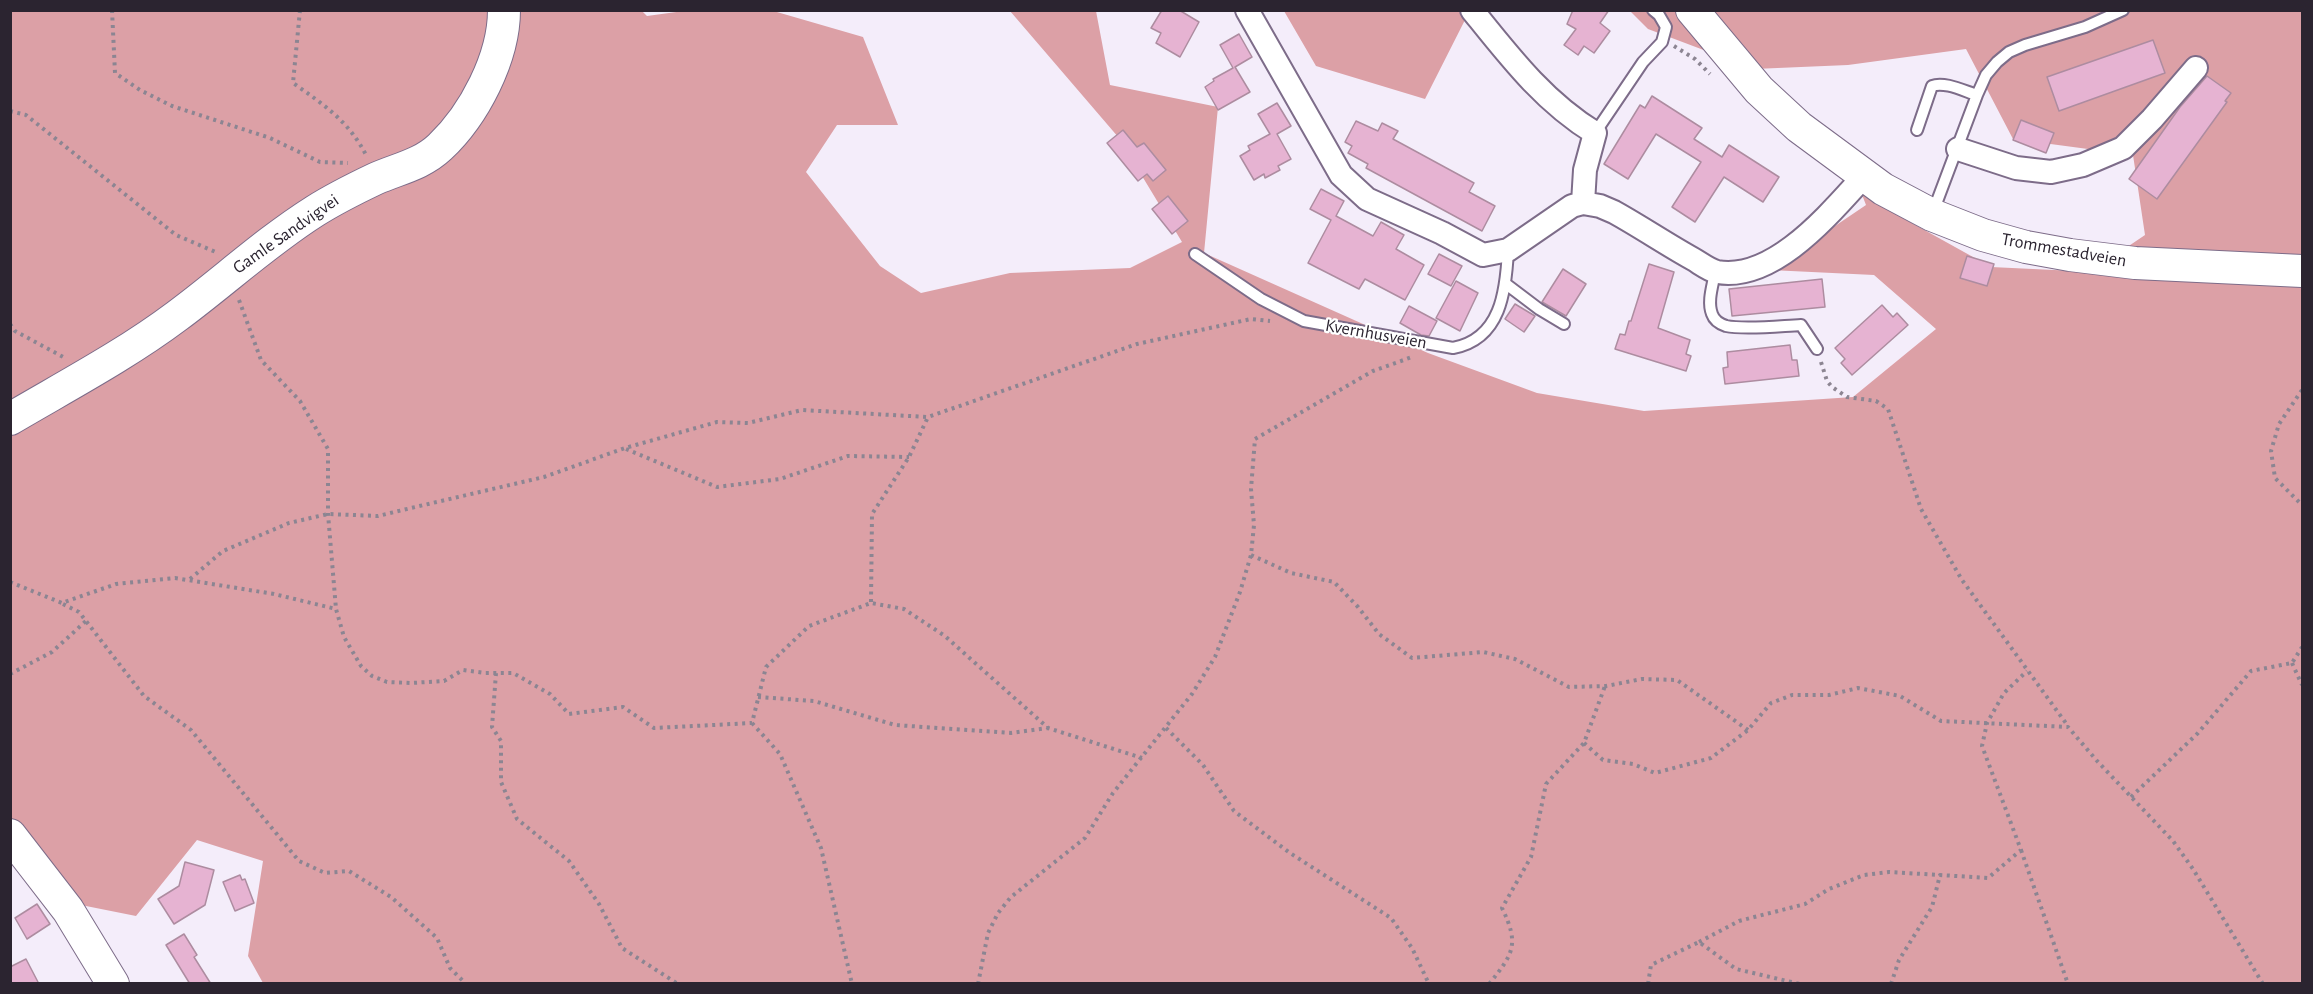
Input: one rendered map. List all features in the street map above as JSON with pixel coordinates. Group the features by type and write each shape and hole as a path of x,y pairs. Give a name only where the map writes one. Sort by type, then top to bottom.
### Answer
{"street":[{"name":"Gamle Sandvigvei","path":"10,419 91,372 176,317 235,269 314,212 377,178 409,167 441,147 476,103 487,80 500,41 504,10"},
{"path":"1247,10 1341,175 1367,199 1442,233 1483,255 1508,250 1559,213 1583,203 1600,206 1614,212 1715,272 1737,273 1757,269 1785,252 1826,217 1865,175"},
{"path":"1472,10 1533,84 1569,117 1594,133 1585,170 1583,203"},
{"name":"Trommestadveien","path":"1692,10 1759,90 1799,127 1883,189 1932,215 1983,235 2026,247 2070,255 2135,263 2302,271"},
{"path":"1958,149 2016,168 2051,172 2083,165 2123,148 2152,119 2196,68"},
{"path":"14,845 68,910 112,984"}],"lane":[{"path":"1594,133 1643,62 1662,42 1666,27 1653,10"},
{"path":"1932,215 1977,95 1986,75 1997,62 2009,52 2085,27 2123,10"},
{"path":"1917,130 1932,86 1944,85 1977,95"},
{"name":"Kvernhusveien","path":"1195,254 1261,298 1304,321 1453,348 1468,345 1483,334 1500,306 1506,284 1508,250"},
{"path":"1715,272 1710,300 1716,321 1736,327 1801,325 1817,349"},
{"path":"1506,284 1539,309 1564,324"}],"path":[{"path":"112,10 115,73 140,90 172,106 270,138 320,162 355,164 377,178"},
{"path":"300,10 293,82 334,111 362,147 377,178"},
{"path":"1662,42 1674,46 1695,59 1718,82"},
{"path":"10,111 26,115 176,235 235,269 261,360 300,401 328,449 328,514 336,609 344,637 361,666 372,676 387,682 444,681 462,670 513,673 550,694 568,714 623,707 654,728 752,723"},
{"path":"190,579 223,551 289,523 328,514 378,516 544,477 626,448 717,422 748,423 802,410 928,417 1137,344 1251,320 1271,321 1297,328 1304,321"},
{"path":"10,324 15,331 91,372"},
{"path":"978,984 988,933 998,913 1011,897 1085,838 1113,793 1192,694 1215,657 1240,592 1251,555 1254,525 1251,489 1255,439 1373,371 1407,359 1436,345"},
{"path":"1827,381 1847,397 1876,401 1888,409 1921,509 1962,580 2068,727 2173,841 2193,869 2263,984"},
{"path":"2302,390 2279,424 2271,451 2275,478 2302,505"},
{"path":"871,603 872,514 909,457 928,417"},
{"path":"626,448 717,487 780,479 848,456 909,457"},
{"path":"1251,555 1291,573 1334,582 1379,634 1412,658 1484,652 1515,659 1569,687 1606,686 1642,679 1677,680 1748,730"},
{"path":"62,603 116,584 175,578 274,594 336,609"},
{"path":"10,582 79,612 144,696 191,730 299,861 325,873 350,871 391,897 437,938 450,968 466,984"},
{"path":"752,723 766,667 809,626 871,603 904,609 945,636 1048,728 1142,758"},
{"path":"10,674 52,652 86,621"},
{"path":"2131,797 2198,733 2251,671 2292,663 2302,646"},
{"path":"2292,663 2302,685"},
{"path":"2027,672 2004,693 1987,723 1982,746 2068,984"},
{"path":"496,673 492,727 501,741 501,782 517,819 569,861 599,904 622,948 678,984"},
{"path":"1489,984 1510,958 1512,928 1502,908 1531,857 1546,784 1584,743 1606,686"},
{"path":"1584,743 1603,760 1633,764 1655,772 1712,758 1748,730 1771,704 1792,695 1829,695 1858,688 1900,696 1941,721 2068,727"},
{"path":"758,697 814,701 895,725 1011,733 1048,728"},
{"path":"752,723 780,754 821,848 852,984"},
{"path":"1166,728 1203,765 1234,812 1290,853 1391,918 1413,948 1429,984"},
{"path":"1647,984 1651,965 1739,921 1805,904 1829,889 1864,875 1889,872 1988,878 2020,850"},
{"path":"1891,984 1899,960 1932,907 1940,875"},
{"path":"1699,942 1736,969 1800,984"}],"shaded area":[{"path":"641,10 647,16 691,10 770,10 863,37 898,125 837,125 806,172 880,266 921,293 1010,273 1130,268 1182,242 1119,138 1010,11 1096,11 1110,85 1218,107 1204,253 1428,353 1537,393 1644,411 1853,397 1936,329 1874,275 1770,270 1866,205 1844,148 1892,212 1991,267 2075,271 2108,260 2145,235 2133,155 2013,139 1966,49 1848,65 1754,69 1648,29 1630,11 2302,11 2302,983 263,983 248,956 263,861 197,840 136,916 76,904 15,864 11,866 11,11"},
{"path":"1459,10 1467,16 1425,99 1316,66 1284,11"}],"building":[{"path":"1162,10 1179,10 1199,22 1180,57 1156,43 1161,33 1151,28"},
{"path":"1573,10 1609,10 1600,23 1610,31 1594,53 1584,46 1578,55 1564,45 1576,29 1567,24"},
{"path":"1239,34 1252,57 1235,67 1250,92 1218,110 1205,87 1214,81 1213,79 1233,68 1220,45"},
{"path":"2153,40 2165,73 2059,111 2047,77"},
{"path":"2207,76 2231,93 2225,101 2227,102 2157,199 2129,179 2180,107"},
{"path":"1652,96 1702,128 1694,139 1722,157 1729,145 1779,177 1763,202 1724,177 1695,222 1672,207 1701,162 1656,134 1628,179 1604,164 1640,105 1645,108"},
{"path":"1277,103 1291,126 1277,134 1291,159 1278,166 1280,170 1265,178 1264,174 1254,180 1240,156 1250,150 1248,146 1270,134 1258,114"},
{"path":"2021,120 2054,133 2046,153 2013,140"},
{"path":"1356,121 1378,131 1382,123 1398,131 1393,139 1474,183 1469,192 1495,206 1482,231 1366,168 1368,164 1348,153 1352,146 1345,142"},
{"path":"1123,130 1137,147 1144,143 1166,170 1153,181 1147,174 1138,181 1107,143"},
{"path":"1321,189 1344,201 1336,216 1373,236 1381,222 1404,235 1396,249 1424,265 1405,300 1365,279 1359,289 1308,263 1331,220 1310,209"},
{"path":"1168,196 1188,221 1172,234 1152,209"},
{"path":"1439,254 1462,266 1451,286 1428,274"},
{"path":"1967,256 1994,264 1987,286 1960,278"},
{"path":"1649,264 1674,272 1658,328 1690,340 1686,354 1691,356 1686,371 1615,349 1620,334 1625,335 1629,321 1631,321"},
{"path":"1563,269 1586,284 1566,316 1542,302"},
{"path":"1822,279 1825,307 1732,316 1729,289"},
{"path":"1456,281 1478,293 1460,331 1436,318"},
{"path":"1515,304 1535,316 1524,332 1505,319"},
{"path":"1882,305 1893,317 1897,313 1908,325 1852,375 1841,363 1845,359 1835,348"},
{"path":"1409,306 1437,321 1429,336 1421,335 1400,323"},
{"path":"1790,345 1792,360 1797,360 1799,376 1725,384 1723,368 1728,367 1727,352"},
{"path":"185,862 214,870 205,905 174,924 158,899 179,886"},
{"path":"240,875 242,880 245,879 254,903 235,911 223,882"},
{"path":"37,904 50,924 27,939 15,918"},
{"path":"184,934 197,955 194,957 211,984 190,984 166,945"},
{"path":"26,959 39,984 10,984 10,967"}]}
